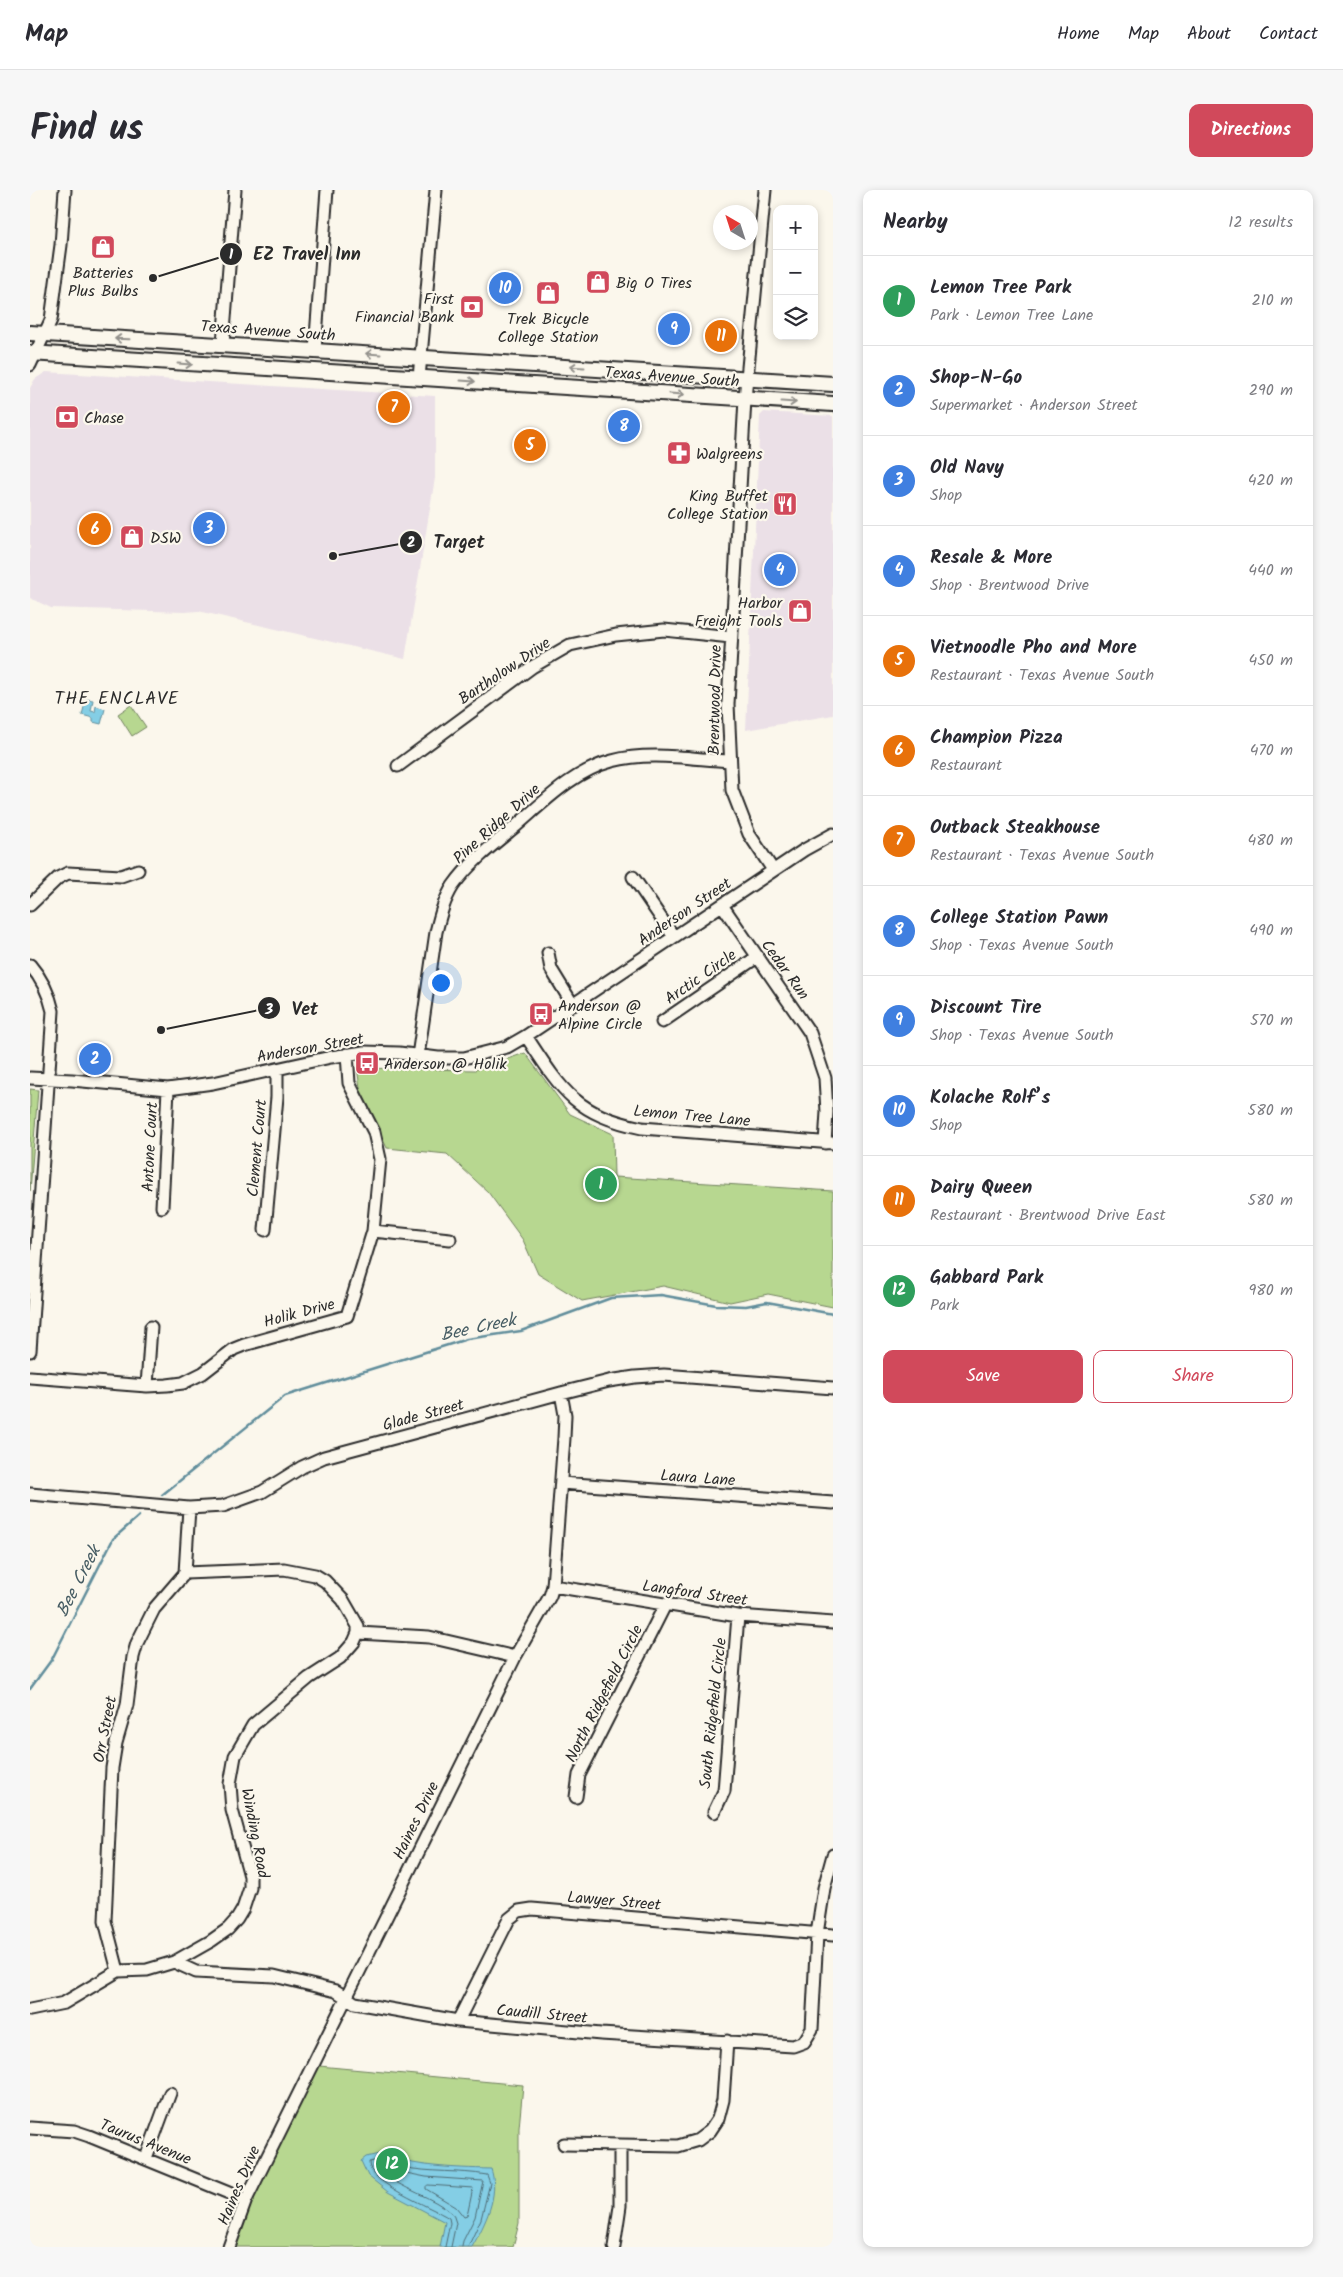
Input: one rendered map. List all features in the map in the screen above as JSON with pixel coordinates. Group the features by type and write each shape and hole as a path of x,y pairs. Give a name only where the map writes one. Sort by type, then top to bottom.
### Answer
{"main road":[{"name":"Texas Avenue South","path":"30,333 833,384"},
{"name":"Texas Avenue South","path":"32,357 420,378 833,404"}],"street":[{"path":"32,357 45,334 50,320 61,245 65,190"},
{"path":"223,344 235,190"},
{"path":"315,350 327,190"},
{"path":"420,378 436,190"},
{"name":"Brentwood Drive","path":"765,190 745,399 728,704 729,761 732,790 740,815 754,844 773,870"},
{"name":"Bartholow Drive","path":"398,766 532,667 570,645 616,635 664,630 731,637"},
{"name":"Pine Ridge Drive","path":"418,1056 436,932 442,912 453,886 478,858 564,784 599,765 614,760 646,756 729,761"},
{"name":"Anderson Street","path":"30,1078 72,1080 168,1090 347,1054 380,1052 464,1058 507,1047 573,1005 773,870 833,834"},
{"path":"30,905 58,878 68,873 121,876 138,870"},
{"path":"633,877 674,937"},
{"name":"Cedar Run","path":"722,905 801,1018 816,1048 826,1085 829,1143"},
{"path":"548,953 550,969 573,1005"},
{"name":"Arctic Circle","path":"662,1022 757,957"},
{"path":"30,965 40,977 50,996 54,1011 30,1350"},
{"name":"Lemon Tree Lane","path":"526,1036 556,1082 571,1098 618,1123 642,1128 829,1143"},
{"name":"Holik Drive","path":"30,1377 147,1386 183,1383 203,1373 234,1349 346,1316 373,1231 379,1171 379,1149 374,1132 349,1083 347,1054"},
{"name":"Clement Court","path":"265,1230 277,1069"},
{"name":"Antone Court","path":"162,1207 168,1090"},
{"path":"373,1231 450,1239"},
{"path":"147,1386 151,1327"},
{"name":"Glade Street","path":"30,1494 204,1508 235,1503 262,1492 302,1467 324,1457 609,1381 664,1375 833,1388"},
{"name":"Haines Drive","path":"229,2247 246,2200 345,1998 515,1657 550,1596 553,1586 565,1415 561,1393"},
{"name":"Laura Lane","path":"561,1483 833,1503"},
{"path":"189,1508 185,1573 284,1569 315,1575 325,1581 343,1600 358,1626 358,1633 429,1637 515,1657"},
{"name":"Orr Street","path":"118,1971 108,1940 104,1900 112,1768 116,1743 127,1705 133,1656 139,1638 154,1610 185,1573"},
{"name":"Langford Street","path":"553,1586 738,1616 833,1623"},
{"name":"North Ridgefield Circle","path":"576,1797 579,1775 665,1605"},
{"name":"South Ridgefield Circle","path":"714,1812 724,1791 738,1616"},
{"name":"Winding Road","path":"30,2010 64,2003 88,1990 105,1976 118,1971 147,1970 174,1962 211,1942 228,1929 243,1909 250,1888 248,1865 234,1822 230,1784 235,1756 253,1725 288,1694 340,1658 354,1642 358,1633"},
{"name":"Caudill Street","path":"174,1962 196,1972 274,1976 336,1991 355,2003 458,2021 601,2034 793,2046 804,2042 812,2029 817,1934 824,1888 833,1854"},
{"name":"Lawyer Street","path":"458,2021 509,1920 519,1911 532,1909 833,1935"},
{"path":"564,2144 686,2145 698,2140 710,2131 718,2119 723,2100 727,2041"},
{"path":"146,2158 170,2093"},
{"name":"Taurus Avenue","path":"30,2128 74,2131 146,2158 246,2200"},
{"path":"614,2247 620,2206 620,2145"}],"shaded area":[{"path":"46,372 435,396 435,478 405,659 198,611 51,608 30,598 30,388 35,379"},
{"path":"764,412 833,416 833,715 746,730 760,416"}],"green space":[{"path":"131,705 146,727 132,736 118,714"},
{"path":"525,1053 570,1114 613,1134 614,1177 833,1191 833,1307 768,1294 730,1302 663,1286 582,1301 538,1274 523,1240 488,1192 447,1154 387,1148 361,1094 357,1068 475,1070"},
{"path":"30,1089 38,1090 30,1191"},
{"path":"319,2066 523,2085 519,2128 519,2223 513,2247 229,2247 246,2200"}],"water":[{"path":"86,699 93,700 91,711 95,712 96,706 105,709 101,724 93,722 93,718 82,715"},
{"path":"379,2154 420,2164 491,2169 494,2189 490,2209 472,2247 440,2247 445,2222 388,2192 368,2176 361,2161 366,2157"}],"waterway":[{"name":"Bee Creek","path":"162,1495 285,1396 467,1339 521,1331 611,1298 661,1295 716,1305 746,1306 767,1302 833,1314"},
{"name":"Bee Creek","path":"30,1689 52,1659 113,1539 139,1516"}],"place":[{"name":"Batteries Plus Bulbs","path":"103,247"},
{"name":"EZ Travel Inn","path":"153,278"},
{"name":"Big O Tires","path":"598,282"},
{"name":"Kolache Rolf’s","path":"505,288"},
{"name":"Trek Bicycle College Station","path":"548,293"},
{"name":"First Financial Bank","path":"472,307"},
{"name":"Discount Tire","path":"674,329"},
{"name":"Dairy Queen","path":"721,336"},
{"name":"Outback Steakhouse","path":"394,407"},
{"name":"Chase","path":"67,417"},
{"name":"College Station Pawn","path":"624,426"},
{"name":"Vietnoodle Pho and More","path":"530,445"},
{"name":"Walgreens","path":"679,453"},
{"name":"King Buffet College Station","path":"785,504"},
{"name":"Old Navy","path":"209,528"},
{"name":"Champion Pizza","path":"95,529"},
{"name":"DSW","path":"132,537"},
{"name":"Target","path":"333,556"},
{"name":"Resale & More","path":"780,570"},
{"name":"Harbor Freight Tools","path":"800,611"},
{"name":"Anderson @ Alpine Circle","path":"541,1014"},
{"name":"Vet","path":"161,1030"},
{"name":"Shop-N-Go","path":"95,1059"},
{"name":"Anderson @ Holik","path":"367,1063"},
{"name":"Lemon Tree Park","path":"601,1184"},
{"name":"Gabbard Park","path":"392,2164"}],"district":[{"name":"THE ENCLAVE","path":"117,698"}]}
